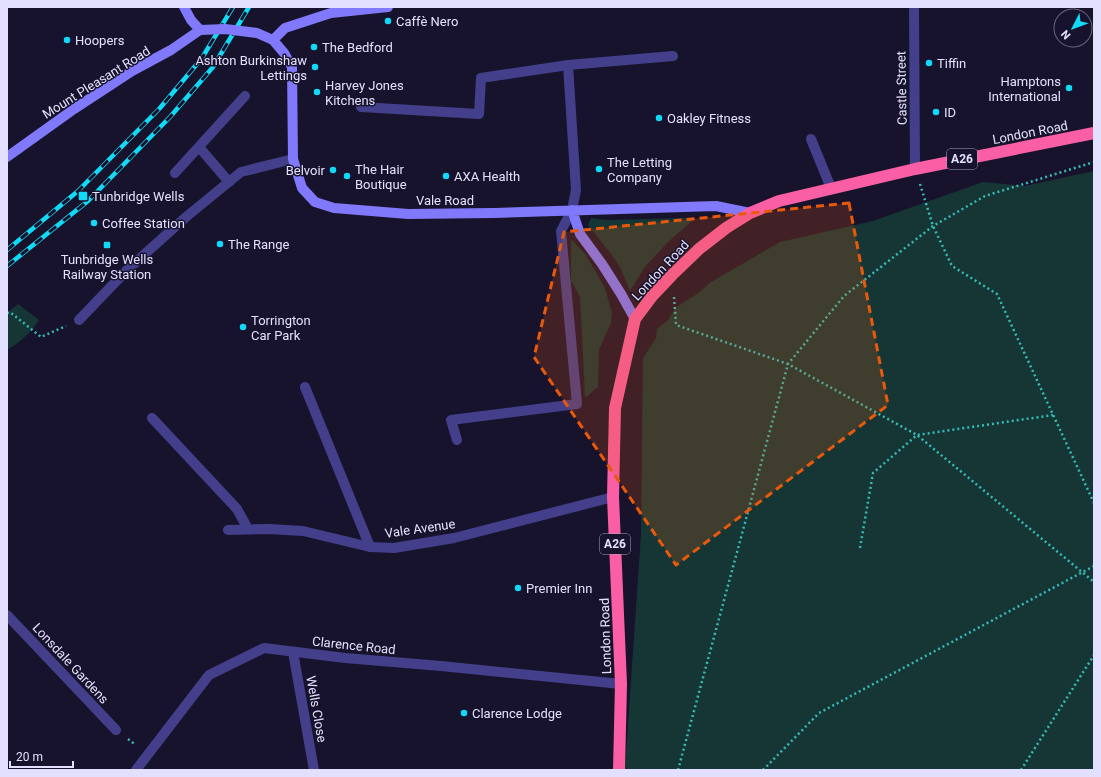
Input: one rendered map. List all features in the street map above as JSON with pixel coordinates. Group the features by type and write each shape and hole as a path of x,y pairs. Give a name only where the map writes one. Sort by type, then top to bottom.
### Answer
{"highway":[{"name":"London Road","path":"619,770 621,684 613,497 615,408 635,319 652,295 699,249 726,228 750,213 779,201 915,169 1094,133"}],"street":[{"path":"184,7 191,20 200,30 225,29 257,33 273,40 285,28 331,13 388,7"},
{"name":"Castle Street","path":"914,7 915,169"},
{"name":"Mount Pleasant Road","path":"7,157 74,109 132,71 171,50 200,30"},
{"name":"Vale Road","path":"273,40 284,53 292,67 293,159 302,188 315,202 334,208 408,214 494,213 716,206 750,213"},
{"path":"361,107 479,114 481,78 568,66 673,56"},
{"path":"457,440 450,420 577,404 561,230 572,210 576,190 568,66"},
{"path":"175,173 245,96"},
{"path":"812,139 831,188"},
{"path":"199,147 230,182"},
{"path":"79,320 127,270 186,217 241,172 293,159"},
{"path":"572,210 580,234 602,264 635,319"},
{"path":"305,387 370,547"},
{"path":"152,418 237,509 248,529"},
{"name":"Vale Avenue","path":"228,530 269,529 303,531 370,547 394,548 454,538 613,497"},
{"name":"Lonsdale Gardens","path":"7,614 116,730"},
{"name":"Clarence Road","path":"136,770 209,675 264,648 345,658 621,684"},
{"name":"Wells Close","path":"293,652 314,770"}],"path":[{"path":"678,770 788,364 844,296 933,226 985,196 1094,162"},
{"path":"915,169 933,226 952,266 997,294 1094,503"},
{"path":"672,275 676,325 788,364 917,435 1094,582"},
{"path":"7,313 10,312 41,337 79,320"},
{"path":"860,548 873,473 917,435 1053,415"},
{"path":"763,770 819,713 1094,566"},
{"path":"1021,770 1094,655"},
{"path":"116,730 148,754"}],"highlighted area":[{"path":"849,203 888,405 676,565 534,357 564,232"}],"green space":[{"path":"1094,171 1094,770 625,770 641,534 643,358 656,338 657,329 668,320 676,307 697,294 711,282 780,242 873,221 983,182 1025,186"},
{"path":"591,218 606,220 687,218 693,220 667,243 645,267 630,291 620,267 588,225"},
{"path":"571,239 586,255 605,288 612,313 611,323 599,350 598,387 585,398 580,297 571,281"},
{"path":"18,304 39,320 24,337 7,350 7,313"}],"railway":[{"path":"7,250 78,191 160,108 202,58 233,7"},
{"path":"7,266 88,201 170,117 213,67 249,7"}],"place":[{"name":"Caffè Nero","path":"388,21"},
{"name":"Hoopers","path":"67,40"},
{"name":"The Bedford","path":"314,47"},
{"name":"Tiffin","path":"929,63"},
{"name":"Ashton Burkinshaw Lettings","path":"315,67"},
{"name":"Hamptons International","path":"1069,88"},
{"name":"Harvey Jones Kitchens","path":"317,92"},
{"name":"ID","path":"936,112"},
{"name":"Oakley Fitness","path":"659,118"},
{"name":"The Letting Company","path":"599,169"},
{"name":"Belvoir","path":"333,170"},
{"name":"The Hair Boutique","path":"347,176"},
{"name":"AXA Health","path":"446,176"},
{"name":"Tunbridge Wells","path":"83,196"},
{"name":"Coffee Station","path":"94,223"},
{"name":"The Range","path":"220,244"},
{"name":"Tunbridge Wells Railway Station","path":"107,245"},
{"name":"Torrington Car Park","path":"243,327"},
{"name":"Premier Inn","path":"518,588"},
{"name":"Clarence Lodge","path":"464,713"}]}
